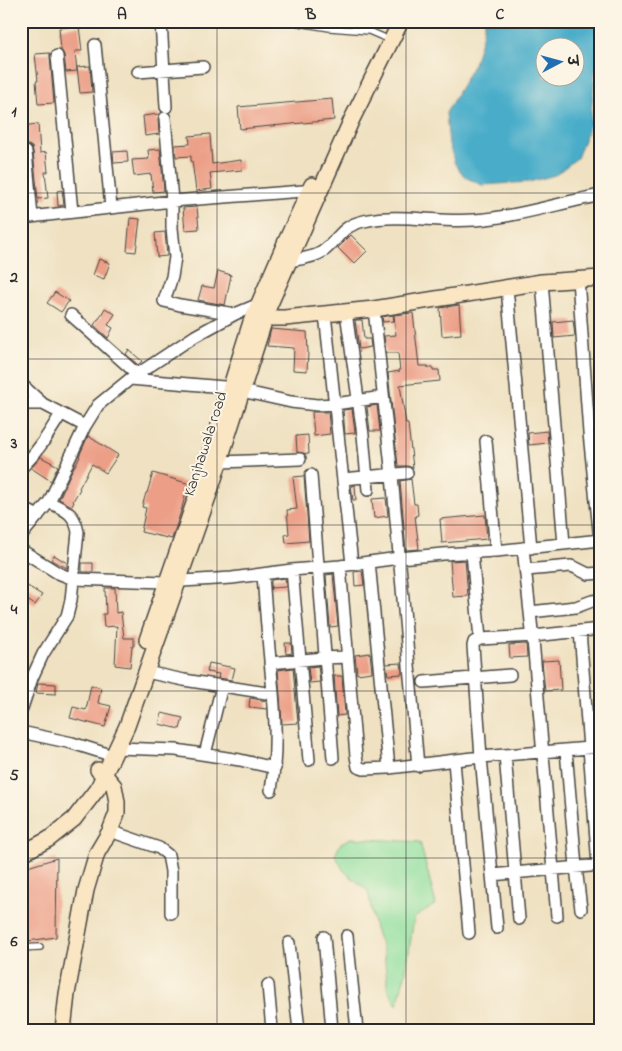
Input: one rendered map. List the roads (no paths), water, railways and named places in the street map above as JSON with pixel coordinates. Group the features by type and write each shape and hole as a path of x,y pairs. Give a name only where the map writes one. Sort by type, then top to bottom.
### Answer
{"main road":[{"name":"Kanjhawala road","path":"262,311 289,261 344,116 390,21"},
{"name":"Kanjhawala road","path":"110,750 127,726 146,672 199,489 236,389 262,311 315,190 401,21"},
{"path":"262,311 276,319 374,309 542,282 601,278"},
{"name":"Kanjhawala road","path":"21,842 43,831 65,815 100,772 110,750 118,723 172,582 210,494 220,462 236,389"},
{"name":"Kanjhawala road","path":"21,854 50,840 74,819 98,788 100,772"},
{"path":"63,1030 67,994 86,890 97,853 110,831 117,812 117,795 114,786 100,772"}],"street":[{"path":"161,21 174,264 164,300 235,314 262,311"},
{"path":"96,45 111,207"},
{"path":"57,56 72,212"},
{"path":"138,72 203,67"},
{"path":"26,152 27,217 172,201 315,190"},
{"path":"289,261 323,252 343,230 364,221 388,218 476,220 601,196"},
{"path":"21,550 58,573 73,579 172,582 340,566 399,558 496,551 600,540 589,433 578,279"},
{"path":"542,282 564,544"},
{"path":"507,288 527,548 526,570 557,916"},
{"path":"374,309 392,474 418,766"},
{"path":"346,312 368,490"},
{"path":"21,536 49,502 85,426 98,405 133,377 195,336 235,314"},
{"path":"325,314 352,564"},
{"path":"71,315 133,377 236,389 298,403 318,405 383,397"},
{"path":"21,384 44,404 85,426"},
{"path":"21,404 44,404"},
{"path":"21,468 46,440 61,414"},
{"path":"486,441 496,551"},
{"path":"220,462 300,460"},
{"path":"343,478 407,473"},
{"path":"310,475 332,758"},
{"path":"21,711 32,678 43,654 66,616 71,600 78,532 76,521 71,514 49,502"},
{"path":"21,507 38,516"},
{"path":"472,552 480,639"},
{"path":"369,562 389,768"},
{"path":"340,566 358,767 364,769 418,766 481,757 601,747"},
{"path":"526,570 571,566 588,574 601,573"},
{"path":"292,570 309,760"},
{"path":"262,574 273,694 276,754 271,790"},
{"path":"530,612 576,607 601,600"},
{"path":"496,928 481,757 474,642 480,639 601,629"},
{"path":"492,875 599,865 588,748 580,630"},
{"path":"270,663 347,657"},
{"path":"146,672 273,694"},
{"path":"424,682 510,675"},
{"path":"205,754 222,686"},
{"path":"21,732 110,750 176,750 240,760 275,768"},
{"path":"566,750 581,909"},
{"path":"505,755 519,918"},
{"path":"454,761 469,933"},
{"path":"110,831 159,848 168,855 171,871 171,914"},
{"path":"347,936 356,1030"},
{"path":"324,937 332,1030"},
{"path":"290,943 299,1030"},
{"path":"268,985 272,1030"}],"lane":[{"path":"299,23 369,31 383,37"},
{"path":"21,948 40,947"}],"water":[{"path":"485,21 601,21 601,44 595,72 590,124 577,158 555,175 529,182 482,185 465,177 455,164 449,144 446,113 474,64"}]}
